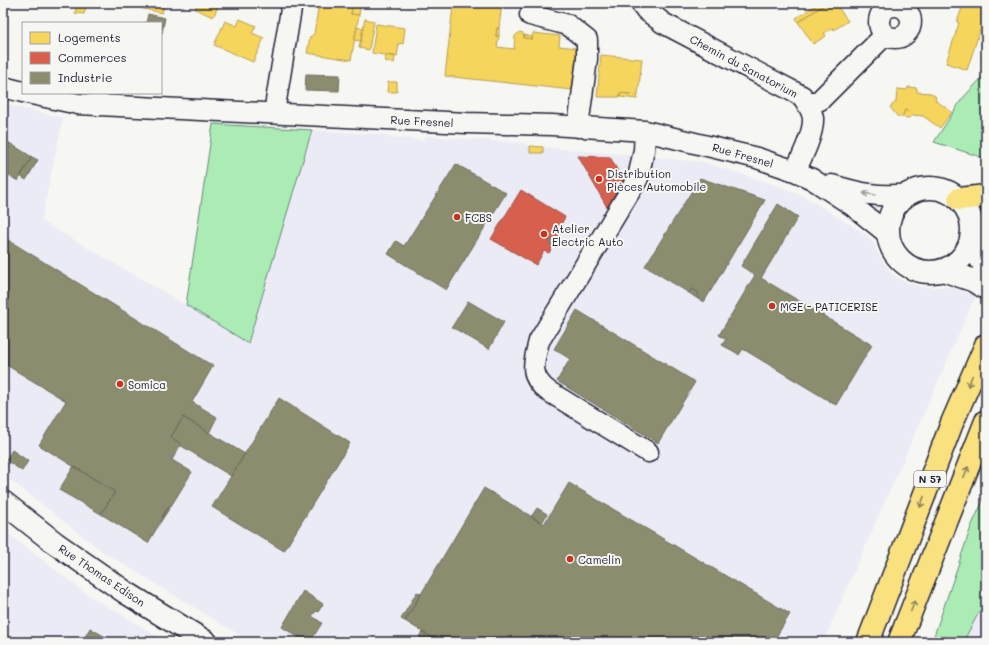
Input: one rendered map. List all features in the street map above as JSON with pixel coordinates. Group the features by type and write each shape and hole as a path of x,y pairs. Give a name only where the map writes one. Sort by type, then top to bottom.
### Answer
{"highway":[{"path":"959,199 986,196"},
{"name":"N 57","path":"868,642 952,422 986,345"},
{"name":"N 57","path":"899,642 986,421"}],"street":[{"path":"274,113 292,3"},
{"name":"Chemin du Sanatorium","path":"641,3 646,10 663,23 802,96 809,106 813,117 813,126 804,153 803,175"},
{"path":"530,15 568,25 587,40 587,59 578,127"},
{"path":"809,106 820,100 885,35"},
{"path":"3,87 22,92"},
{"name":"Rue Fresnel","path":"31,94 78,104 468,124 552,125 645,131 749,156 803,175 868,194 893,196 908,194"},
{"path":"645,131 644,150 638,178 539,340 534,361 534,372 538,384 648,452"},
{"name":"Rue Fresnel","path":"803,175 853,206 888,234"},
{"path":"943,270 954,264 964,255 971,238 972,226 969,214 959,199 944,190 922,188 908,194 896,204 892,211 888,234 894,251 905,263 915,269 926,271 943,270 972,280 986,288"},
{"path":"971,238 975,250 986,268"},
{"name":"Rue Thomas Edison","path":"3,502 55,543 125,592 206,642"}],"shaded area":[{"path":"3,104 63,118 41,221 186,305 213,124 389,135 391,137 424,140 426,136 522,143 530,146 703,162 778,186 805,197 867,235 887,268 896,277 908,283 920,287 948,287 958,289 975,297 823,642 251,642 102,551 3,474"},
{"path":"3,530 88,595 167,642 3,642"},
{"path":"986,599 986,642 963,642"}],"green space":[{"path":"986,73 986,157 984,158 934,142 962,99"},
{"path":"213,124 312,130 248,343 186,305"},
{"path":"986,494 986,599 963,642 932,642 971,527"}],"building: Logements":[{"path":"77,3 87,3 84,14 75,13"},
{"path":"141,3 165,3 162,13 140,8"},
{"path":"198,3 220,3 213,17 195,9"},
{"path":"319,3 323,3 323,6 318,9"},
{"path":"323,3 353,3 351,14 359,15 351,60 307,53 310,37 314,34 318,9 323,6"},
{"path":"353,3 361,3 359,15 351,14"},
{"path":"457,3 502,3 499,28 497,28 496,36 499,36 497,47 514,49 515,36 520,32 523,33 524,38 532,39 533,33 560,36 559,46 577,48 572,90 445,76 453,6 457,6"},
{"path":"819,3 827,3 798,22 796,18"},
{"path":"827,3 835,3 848,21 834,30 833,28 824,33 826,36 813,44 798,22"},
{"path":"962,3 984,3 986,12 967,70 946,63 959,23 957,22 963,5"},
{"path":"240,19 256,26 252,33 264,38 253,62 214,45 225,21 237,26"},
{"path":"365,19 374,21 369,50 359,48"},
{"path":"376,24 405,28 403,44 399,43 397,57 372,53"},
{"path":"357,27 363,28 361,41 354,40"},
{"path":"497,28 499,28 499,36 496,36"},
{"path":"524,35 532,37 532,39 524,38"},
{"path":"386,55 395,56 394,63 385,61"},
{"path":"601,55 642,59 638,95 620,93 620,97 597,97"},
{"path":"388,82 397,82 397,92 387,92"},
{"path":"908,87 917,88 917,92 931,93 936,97 935,100 952,112 940,128 923,116 913,115 905,110 902,117 898,117 890,107 896,102 897,89 907,90"},
{"path":"620,93 638,95 637,99 620,97"},
{"path":"905,110 913,115 909,118 902,117"},
{"path":"530,146 543,147 543,153 530,153"}],"building: Commerces":[{"path":"578,156 610,157 624,182 608,209"},
{"path":"521,190 565,217 557,232 560,233 556,241 552,239 549,243 553,246 549,253 544,251 536,265 491,239"}],"building: Industrie":[{"path":"148,14 165,18 162,33 162,22 146,22"},
{"path":"306,74 340,75 339,91 305,90"},
{"path":"3,139 32,157 18,181 3,172"},
{"path":"32,157 38,160 26,180 20,176"},
{"name":"FCBS","path":"456,164 506,193 446,290 388,254 396,241 404,246"},
{"path":"700,178 765,200 704,302 698,299 698,292 692,289 689,293 645,266"},
{"name":"MGE - PATICERISE","path":"778,204 798,217 761,278 872,345 836,405 743,349 739,355 722,345 726,339 719,335 755,275 741,266"},
{"name":"Somica","path":"3,237 213,366 192,402 217,417 209,433 183,417 171,437 181,444 172,460 192,472 171,506 169,506 162,517 163,518 148,543 101,514 115,492 39,445 66,401 3,363"},
{"path":"552,239 556,241 553,246 549,243"},
{"path":"692,289 698,292 698,299 689,293"},
{"path":"468,301 504,322 489,349 452,327"},
{"path":"577,310 695,382 658,443 557,381 570,359 554,349"},
{"path":"279,398 350,443 284,551 212,507"},
{"path":"183,417 245,454 231,476 180,445 181,444 171,437"},
{"path":"12,450 28,461 22,471 6,460"},
{"path":"74,466 115,492 101,514 59,490"},
{"name":"Camelin","path":"569,483 790,614 773,642 439,642 405,621 484,488 544,524"},
{"path":"169,506 171,506 163,518 162,517"},
{"path":"537,508 547,514 542,523 531,517"},
{"path":"303,591 323,604 318,612 316,611 312,616 322,623 310,642 306,642 282,627"},
{"path":"417,592 421,594 405,621 401,619"},
{"path":"90,628 114,642 82,642"},
{"path":"422,632 434,639 432,642 419,637"}],"place":[{"name":"Distribution Pièces Automobile","path":"599,179"},
{"name":"FCBS","path":"457,217"},
{"name":"Atelier Electric Auto","path":"544,234"},
{"name":"MGE - PATICERISE","path":"772,306"},
{"name":"Somica","path":"120,384"},
{"name":"Camelin","path":"570,559"}]}
